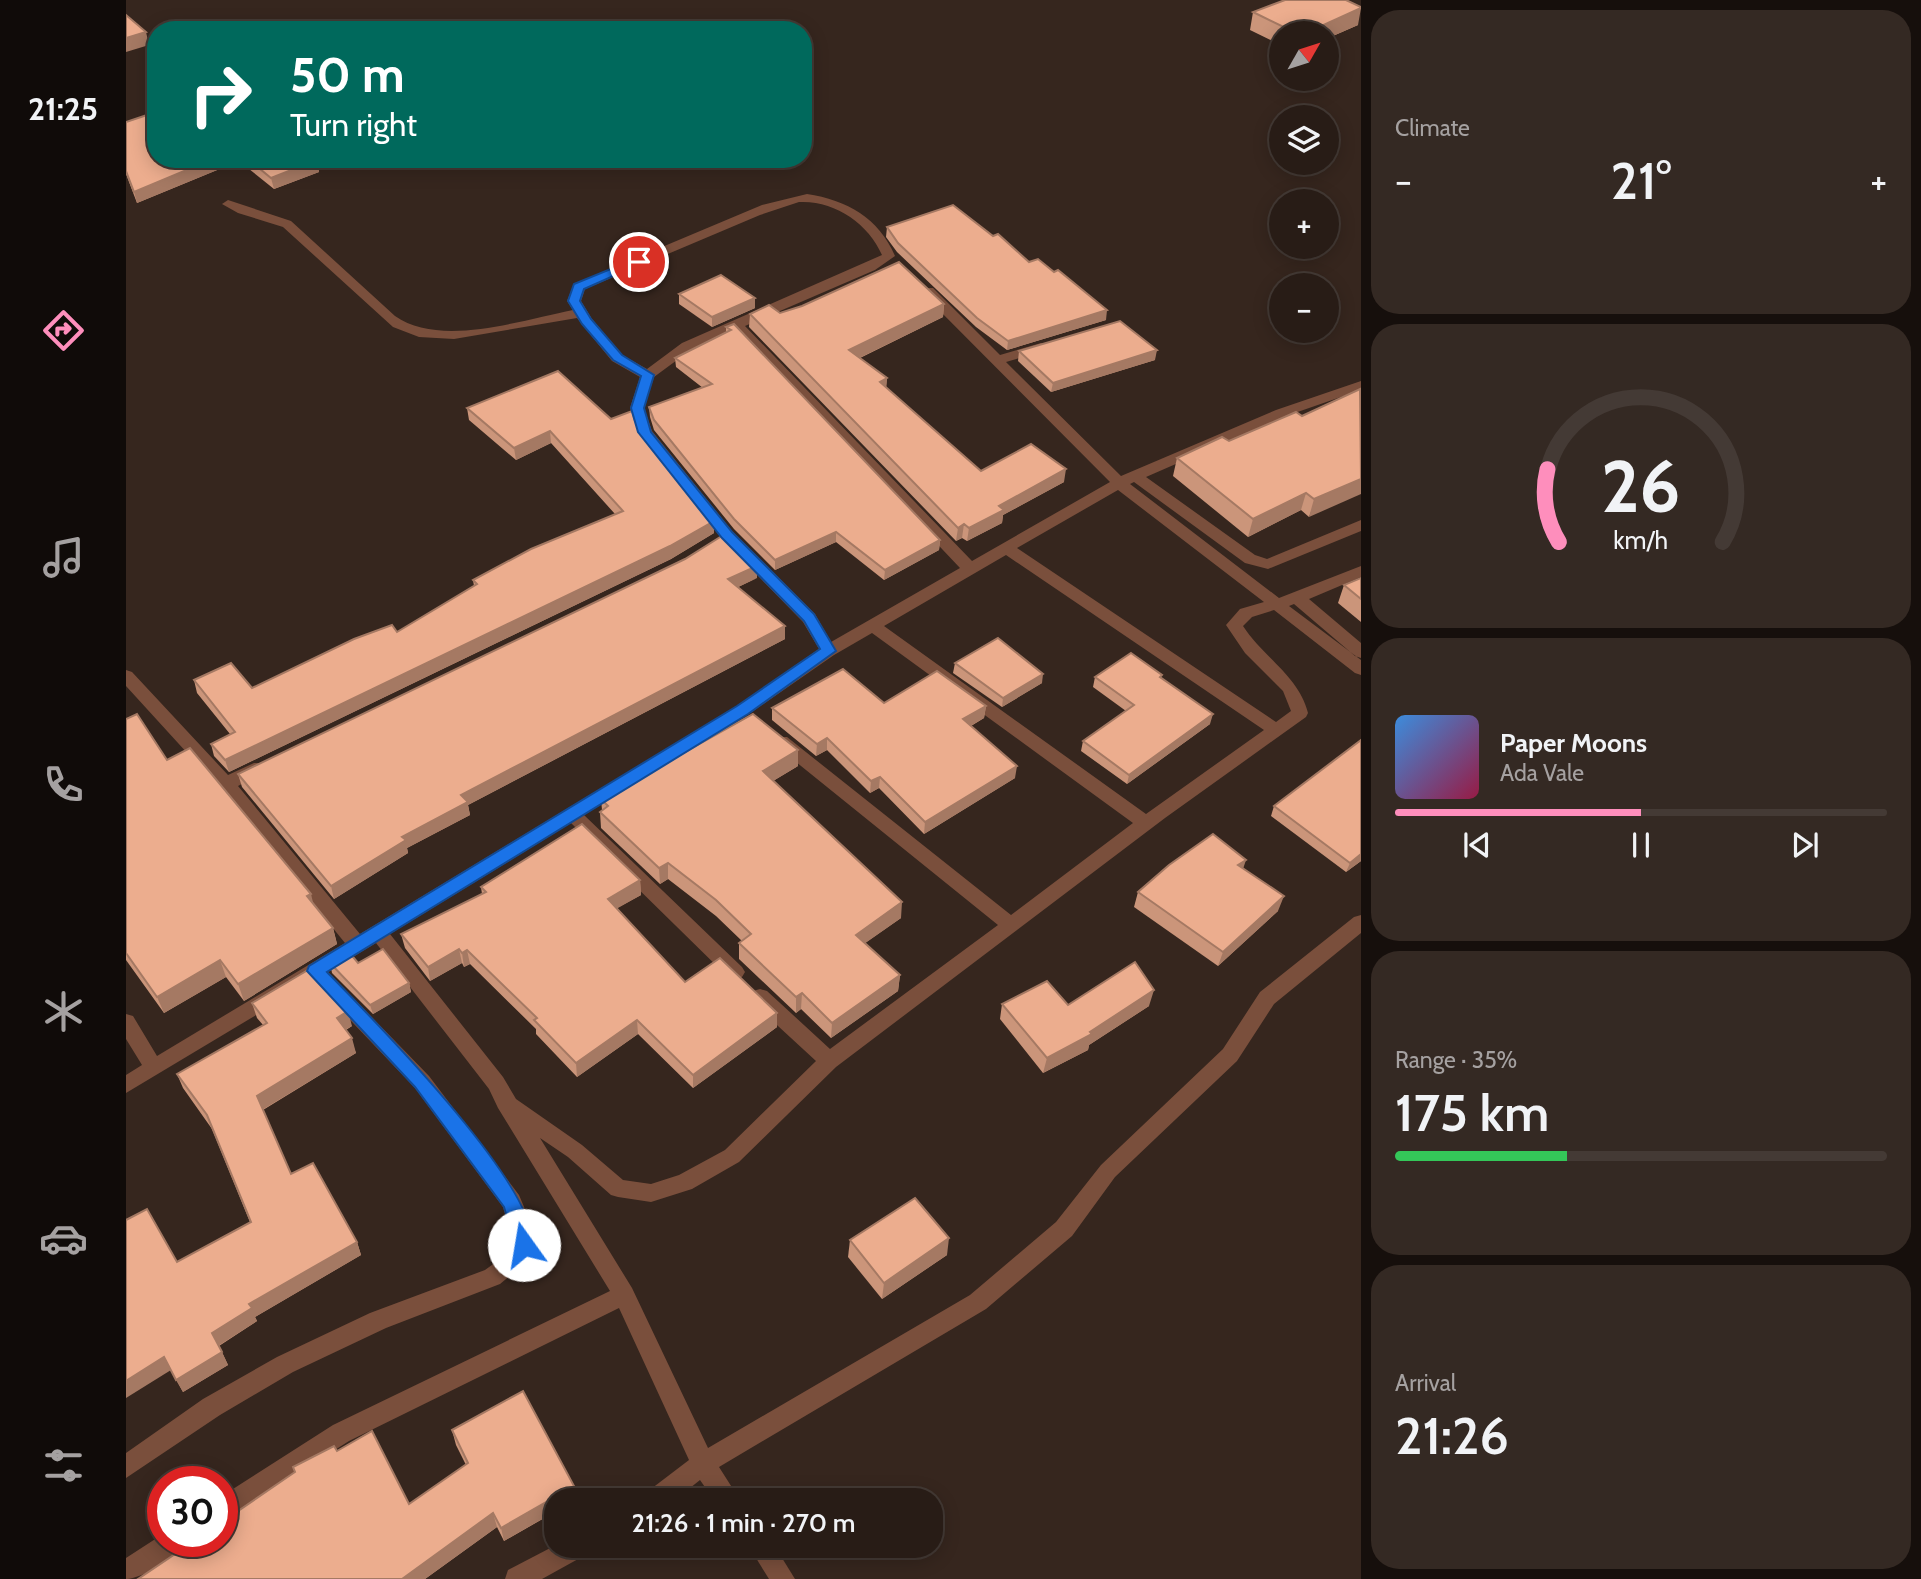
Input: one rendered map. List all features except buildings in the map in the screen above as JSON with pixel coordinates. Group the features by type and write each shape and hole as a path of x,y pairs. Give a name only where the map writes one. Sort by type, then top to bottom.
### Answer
{"street":[{"path":"648,375 617,358 581,313 574,301 579,287 768,208 805,198 833,204 866,221 884,241 894,260 870,267 687,346 648,375 637,408 645,432 722,538 809,618 828,651"},
{"path":"228,204 241,212 281,220 287,224 386,316 400,327 420,334 466,333 581,313"},
{"path":"919,282 1119,483 1361,669"},
{"path":"737,326 970,569"},
{"path":"997,360 1056,343"},
{"path":"126,1085 572,814 753,719 828,651 1119,483 1282,413 1361,385"},
{"path":"1135,476 1238,552 1268,564 1361,525"},
{"path":"1006,548 1278,731"},
{"path":"505,1102 575,1151 618,1188 651,1193 685,1182 732,1156 829,1061 1146,823 1300,713 1298,700 1288,685 1251,651 1234,625 1246,613 1297,598 1361,571"},
{"path":"1297,598 1361,652"},
{"path":"874,626 1146,823"},
{"path":"126,676 226,784 357,944"},
{"path":"753,719 1012,925"},
{"path":"226,784 276,760"},
{"path":"572,814 829,1061"},
{"path":"671,1488 704,1464 978,1302 1064,1229 1108,1171 1230,1055 1267,999 1361,922"},
{"path":"377,932 496,1083 505,1102 624,1295 704,1464 720,1488"},
{"path":"126,1467 239,1389 426,1300 486,1281 505,1270 524,1245 512,1202 422,1082 315,971"},
{"path":"126,1022 154,1068"},
{"path":"238,1500 341,1433 624,1295"},
{"path":"126,1572 149,1557"},
{"path":"517,1579 557,1558"},
{"path":"769,1558 783,1579"}],"route":[{"path":"524,1245 512,1202 422,1082 315,971 743,710 828,651 809,618 727,535 645,432 637,408 648,375 617,358 586,321 574,301 579,287 639,262"}]}
